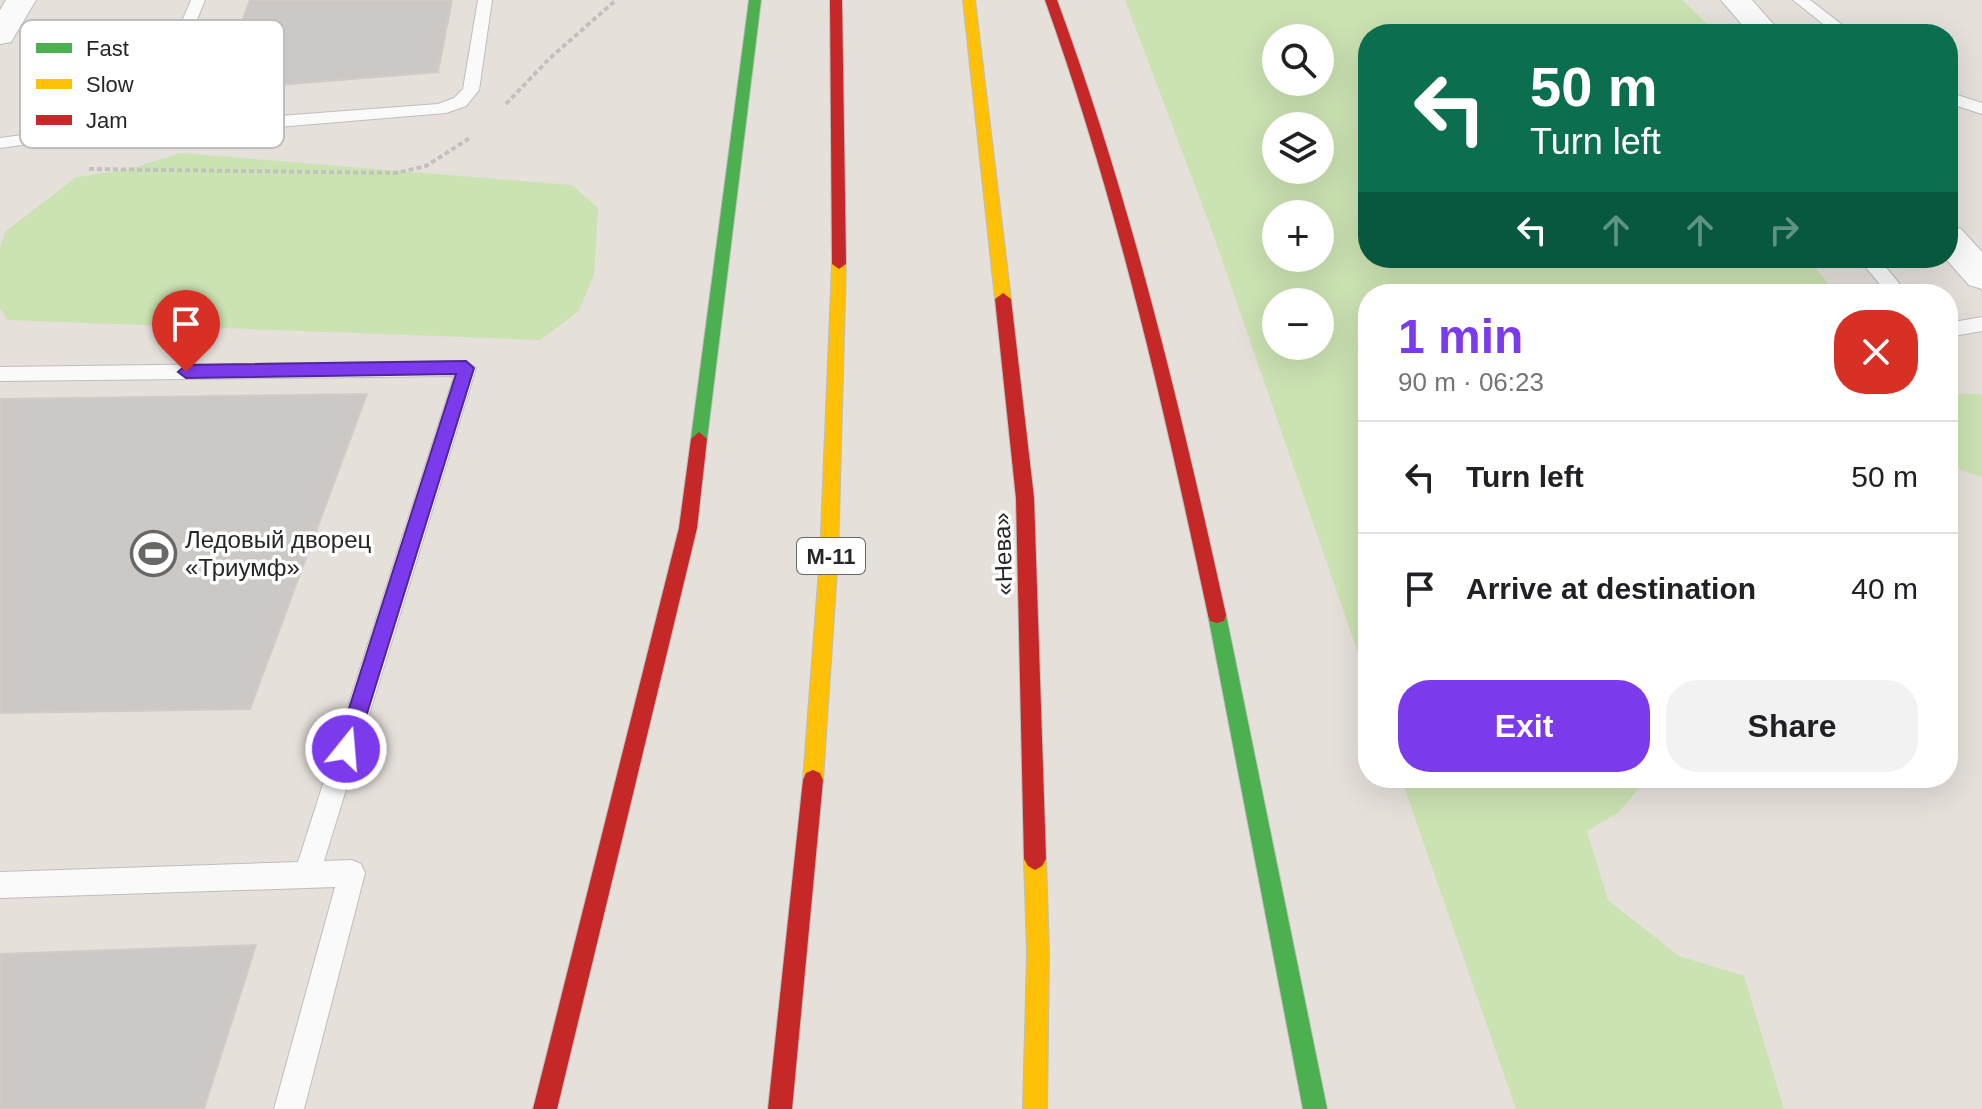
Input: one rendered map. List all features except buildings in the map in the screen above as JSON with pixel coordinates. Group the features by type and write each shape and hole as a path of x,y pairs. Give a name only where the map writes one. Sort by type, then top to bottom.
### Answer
{"main road":[{"path":"545,1109 688,528 755,0"},
{"name":"М-11","path":"780,1109 796,967 834,523 839,229 836,0"},
{"name":"«Нева»","path":"969,0 1025,498 1038,953 1035,1109"},
{"path":"1051,0 1083,83 1174,416 1232,685 1315,1109"}],"street":[{"path":"0,35 21,0"},
{"path":"1736,0 1758,24"},
{"path":"1958,249 1982,276"}],"lane":[{"path":"190,20 198,0"},
{"path":"284,120 440,109 460,102 471,90 485,0"},
{"path":"1800,0 1832,24"},
{"path":"1958,101 1982,109"},
{"path":"0,143 20,140"},
{"path":"1876,268 1890,284"},
{"path":"1958,328 1982,324"},
{"path":"0,374 466,368 307,875"},
{"path":"0,885 352,873 289,1109"}],"green space":[{"path":"1125,0 1683,0 1707,24 1358,24 1358,268 1816,268 1828,284 1358,284 1358,653 1211,228"},
{"path":"180,153 572,185 598,208 594,275 578,312 540,340 7,320 0,308 0,247 5,232 76,177 130,169"},
{"path":"1958,394 1982,394 1982,477 1958,469"},
{"path":"1404,788 1639,788 1619,812 1587,831 1608,900 1679,956 1744,976 1784,1109 1516,1109"}],"traffic: fast":[{"path":"699,439 755,0"},
{"path":"1217,615 1315,1109"}],"traffic: slow":[{"path":"969,0 1003,299"},
{"path":"813,780 829,556 839,264"},
{"path":"1035,859 1038,953 1035,1109"}],"traffic: jam":[{"path":"836,0 839,264"},
{"path":"1051,0 1103,150 1146,304 1217,615"},
{"path":"1003,299 1025,498 1035,859"},
{"path":"545,1109 688,528 699,439"},
{"path":"780,1109 813,780"}],"place":[{"name":"Ледовый дворец «Триумф»","path":"154,554"}],"route":[{"path":"186,372 466,368 346,749"}]}
